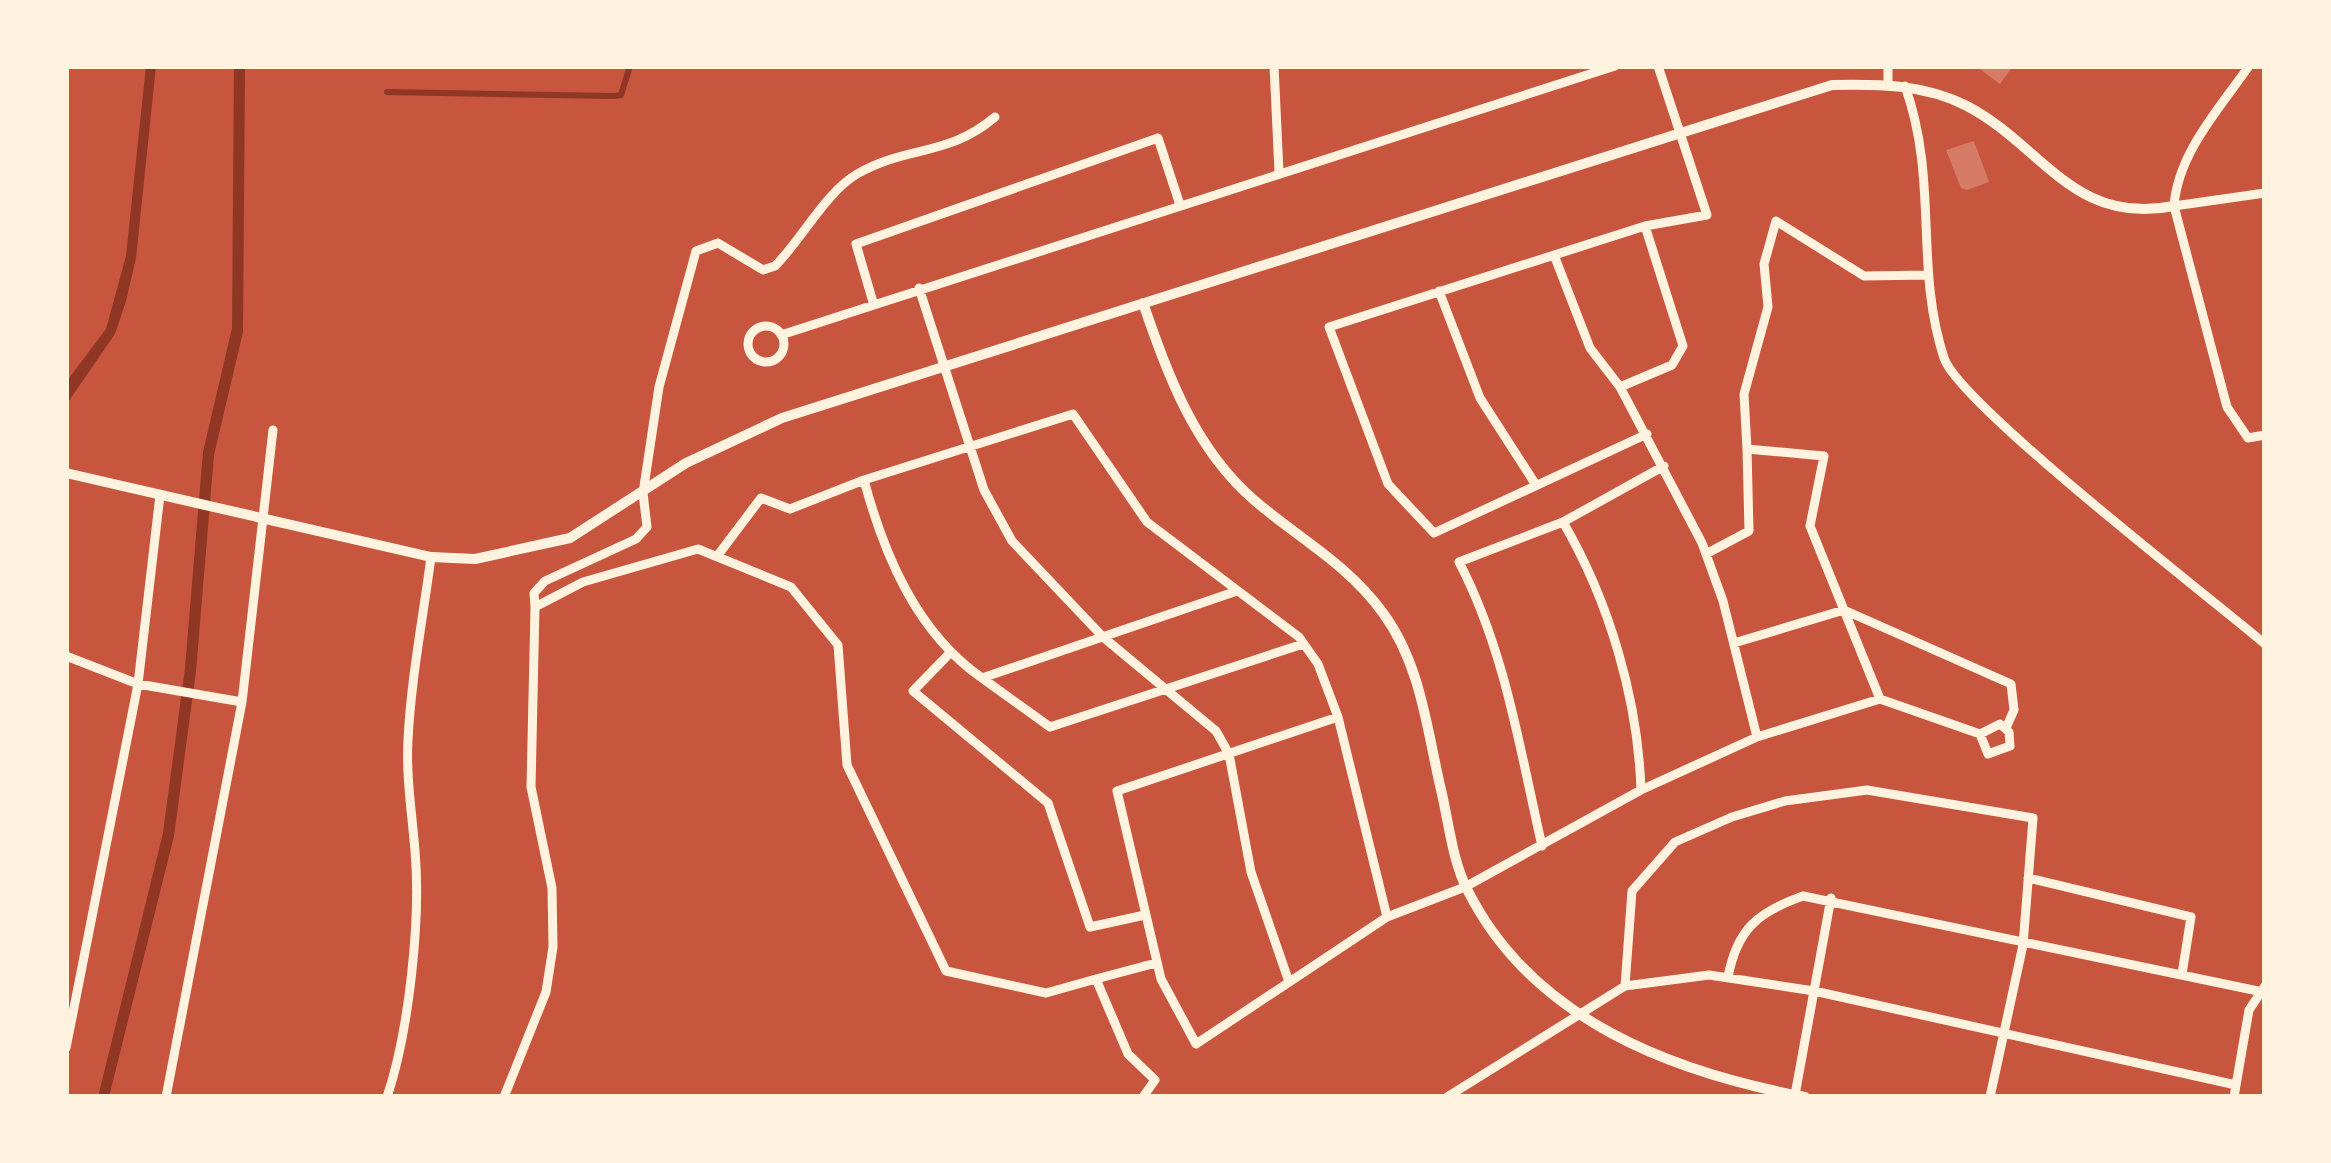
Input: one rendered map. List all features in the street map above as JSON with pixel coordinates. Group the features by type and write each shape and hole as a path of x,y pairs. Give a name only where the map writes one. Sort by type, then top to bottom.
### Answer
{"street":[{"path":"1274,66 1279,172"},
{"path":"782,335 1615,66"},
{"path":"1647,434 1434,533 1388,484 1329,327 1645,226 1707,214 1658,66"},
{"path":"1888,66 1888,84"},
{"path":"2249,66 2188,154 2175,183 2174,206 2227,407 2248,438 2265,435"},
{"path":"66,473 431,557 476,559 536,549 570,538 686,464 750,431 945,364 1832,86 1905,86 1980,114 2047,171 2100,202 2142,211 2265,193"},
{"path":"1905,86 1927,172 1928,275 1946,364 1965,391 2265,644"},
{"path":"504,1097 546,992 553,947 551,888 531,787 534,593 545,581 636,538 647,527 643,494 659,387 696,251 718,243 763,270 775,266 850,177 917,150 968,140 995,117"},
{"path":"873,302 856,244 1158,138 1180,205"},
{"path":"1706,554 1749,531 1744,394 1768,307 1764,264 1776,220 1864,276 1928,275"},
{"path":"1620,387 1672,364 1683,346 1645,226"},
{"path":"1554,255 1590,348 1647,434 1706,554 1757,737"},
{"path":"919,288 984,490 1012,541 1103,637 1216,731 1229,754 1251,872 1288,979"},
{"path":"1439,291 1480,398 1536,485"},
{"path":"1143,303 1170,379 1218,465 1254,500 1344,567 1385,615 1417,678 1465,886 1492,933 1530,974 1626,1043 1692,1072 1800,1096 1831,898"},
{"path":"772,327 782,335 784,346 774,360 757,360 749,351 754,329 772,327"},
{"path":"718,555 760,498 790,509 968,444 1073,414 1147,522 1304,644 1339,716 1388,917"},
{"path":"166,1097 237,701 273,430"},
{"path":"1747,449 1824,456 1810,526 1880,699"},
{"path":"1542,846 1500,667 1484,614 1459,562 1563,522 1664,466"},
{"path":"864,481 883,549 948,655 1050,727 1304,644"},
{"path":"66,1048 142,685 164,496"},
{"path":"1563,522 1581,554 1618,655 1640,748 1641,790"},
{"path":"536,607 583,582 698,549 791,587 838,645 847,765 946,971 1046,993 1156,964"},
{"path":"387,1097 399,1060 409,982 416,854 408,800 408,738 431,557"},
{"path":"982,679 1237,591"},
{"path":"1734,644 1844,610 2012,683 2014,710 2006,728 2010,746 1995,754 1985,752 1980,734"},
{"path":"948,655 913,691 1048,803 1090,927 1145,915"},
{"path":"66,656 142,685 237,701"},
{"path":"1339,716 1118,791 1156,964 1196,1044 1388,917 1465,886 1641,790 1757,737 1880,699 1980,734"},
{"path":"1980,734 1996,724 2006,728"},
{"path":"1625,986 1632,891 1675,842 1785,800 1867,790 2033,818 2023,945 1990,1097"},
{"path":"2028,878 2191,916 2182,974"},
{"path":"1447,1097 1625,986 1728,977 1814,991 2235,1091 2249,1010 2262,988 2023,945 1831,898 1803,896 1765,910 1734,947 1728,977"},
{"path":"1096,979 1128,1054 1155,1079 1143,1097"}],"shaded area":[{"path":"146,66 156,66 136,258 126,301 115,334 66,405 66,382 106,329 126,256"},
{"path":"234,66 245,66 243,332 214,455 196,671 174,836 109,1097 98,1097 163,833 185,668 203,452 232,328"}],"building":[{"path":"1976,66 2013,66 2000,84"},
{"path":"1974,141 1989,182 1967,190 1961,188 1946,150"}],"waterway":[{"path":"387,92 614,96 621,95 630,66"}]}
